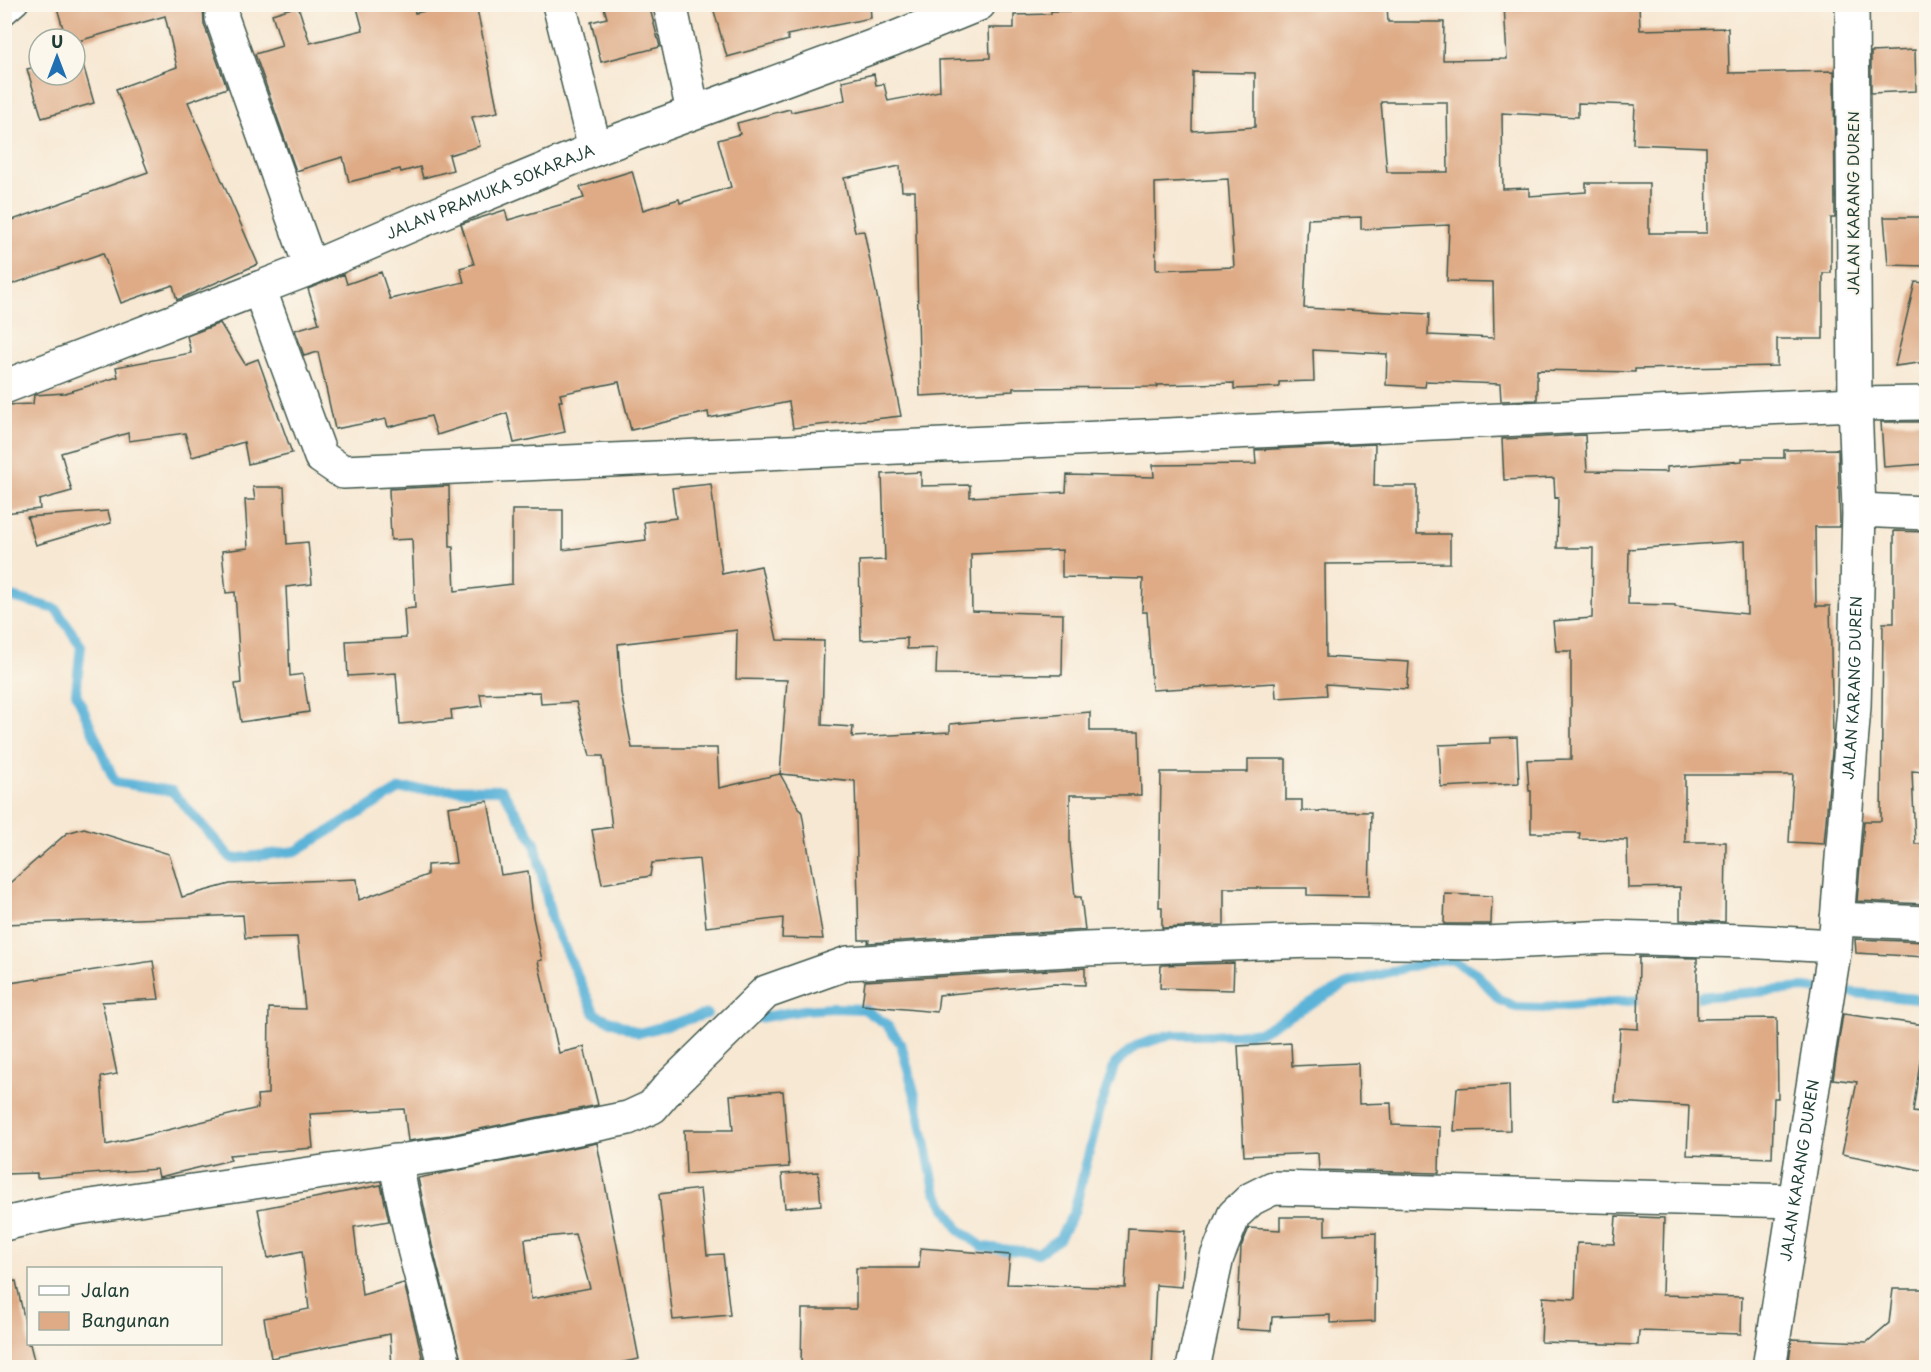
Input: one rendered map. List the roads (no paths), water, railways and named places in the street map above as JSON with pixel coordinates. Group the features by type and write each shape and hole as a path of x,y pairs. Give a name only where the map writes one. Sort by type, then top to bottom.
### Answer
{"street":[{"path":"222,4 222,18 311,268"},
{"path":"559,4 595,149"},
{"path":"670,4 693,112"},
{"name":"JALAN PRAMUKA SOKARAJA","path":"4,387 311,268 595,149 893,39 979,4"},
{"name":"JALAN KARANG DUREN","path":"1768,1368 1827,1003 1835,941 1854,707 1859,510 1855,404 1852,4"},
{"path":"259,288 321,457 343,472 1855,404 1926,403"},
{"path":"1859,510 1926,513"},
{"path":"4,1224 70,1209 453,1153 628,1119 652,1107 670,1086 766,992 848,963 1085,949 1312,941 1485,943 1609,937 1835,941 1926,923"},
{"path":"395,1161 414,1249 445,1368"},
{"path":"1193,1368 1217,1257 1234,1215 1251,1199 1273,1188 1795,1201"}],"lane":[{"path":"4,17 19,4"}],"waterway":[{"path":"4,597 56,609 81,646 76,693 115,782 172,791 232,859 296,851 400,789 502,790 535,843 552,921 595,1014 639,1033 707,1014"},
{"path":"758,1018 804,1010 864,1009 886,1024 901,1044 917,1103 935,1190 959,1230 983,1247 1038,1253 1059,1239 1074,1212 1100,1109 1115,1064 1136,1046 1169,1035 1236,1035 1260,1032 1348,983 1435,960 1454,960 1476,973 1500,1000 1516,1007 1543,1008 1651,999"},
{"path":"1685,998 1804,988 1926,1000"}]}
